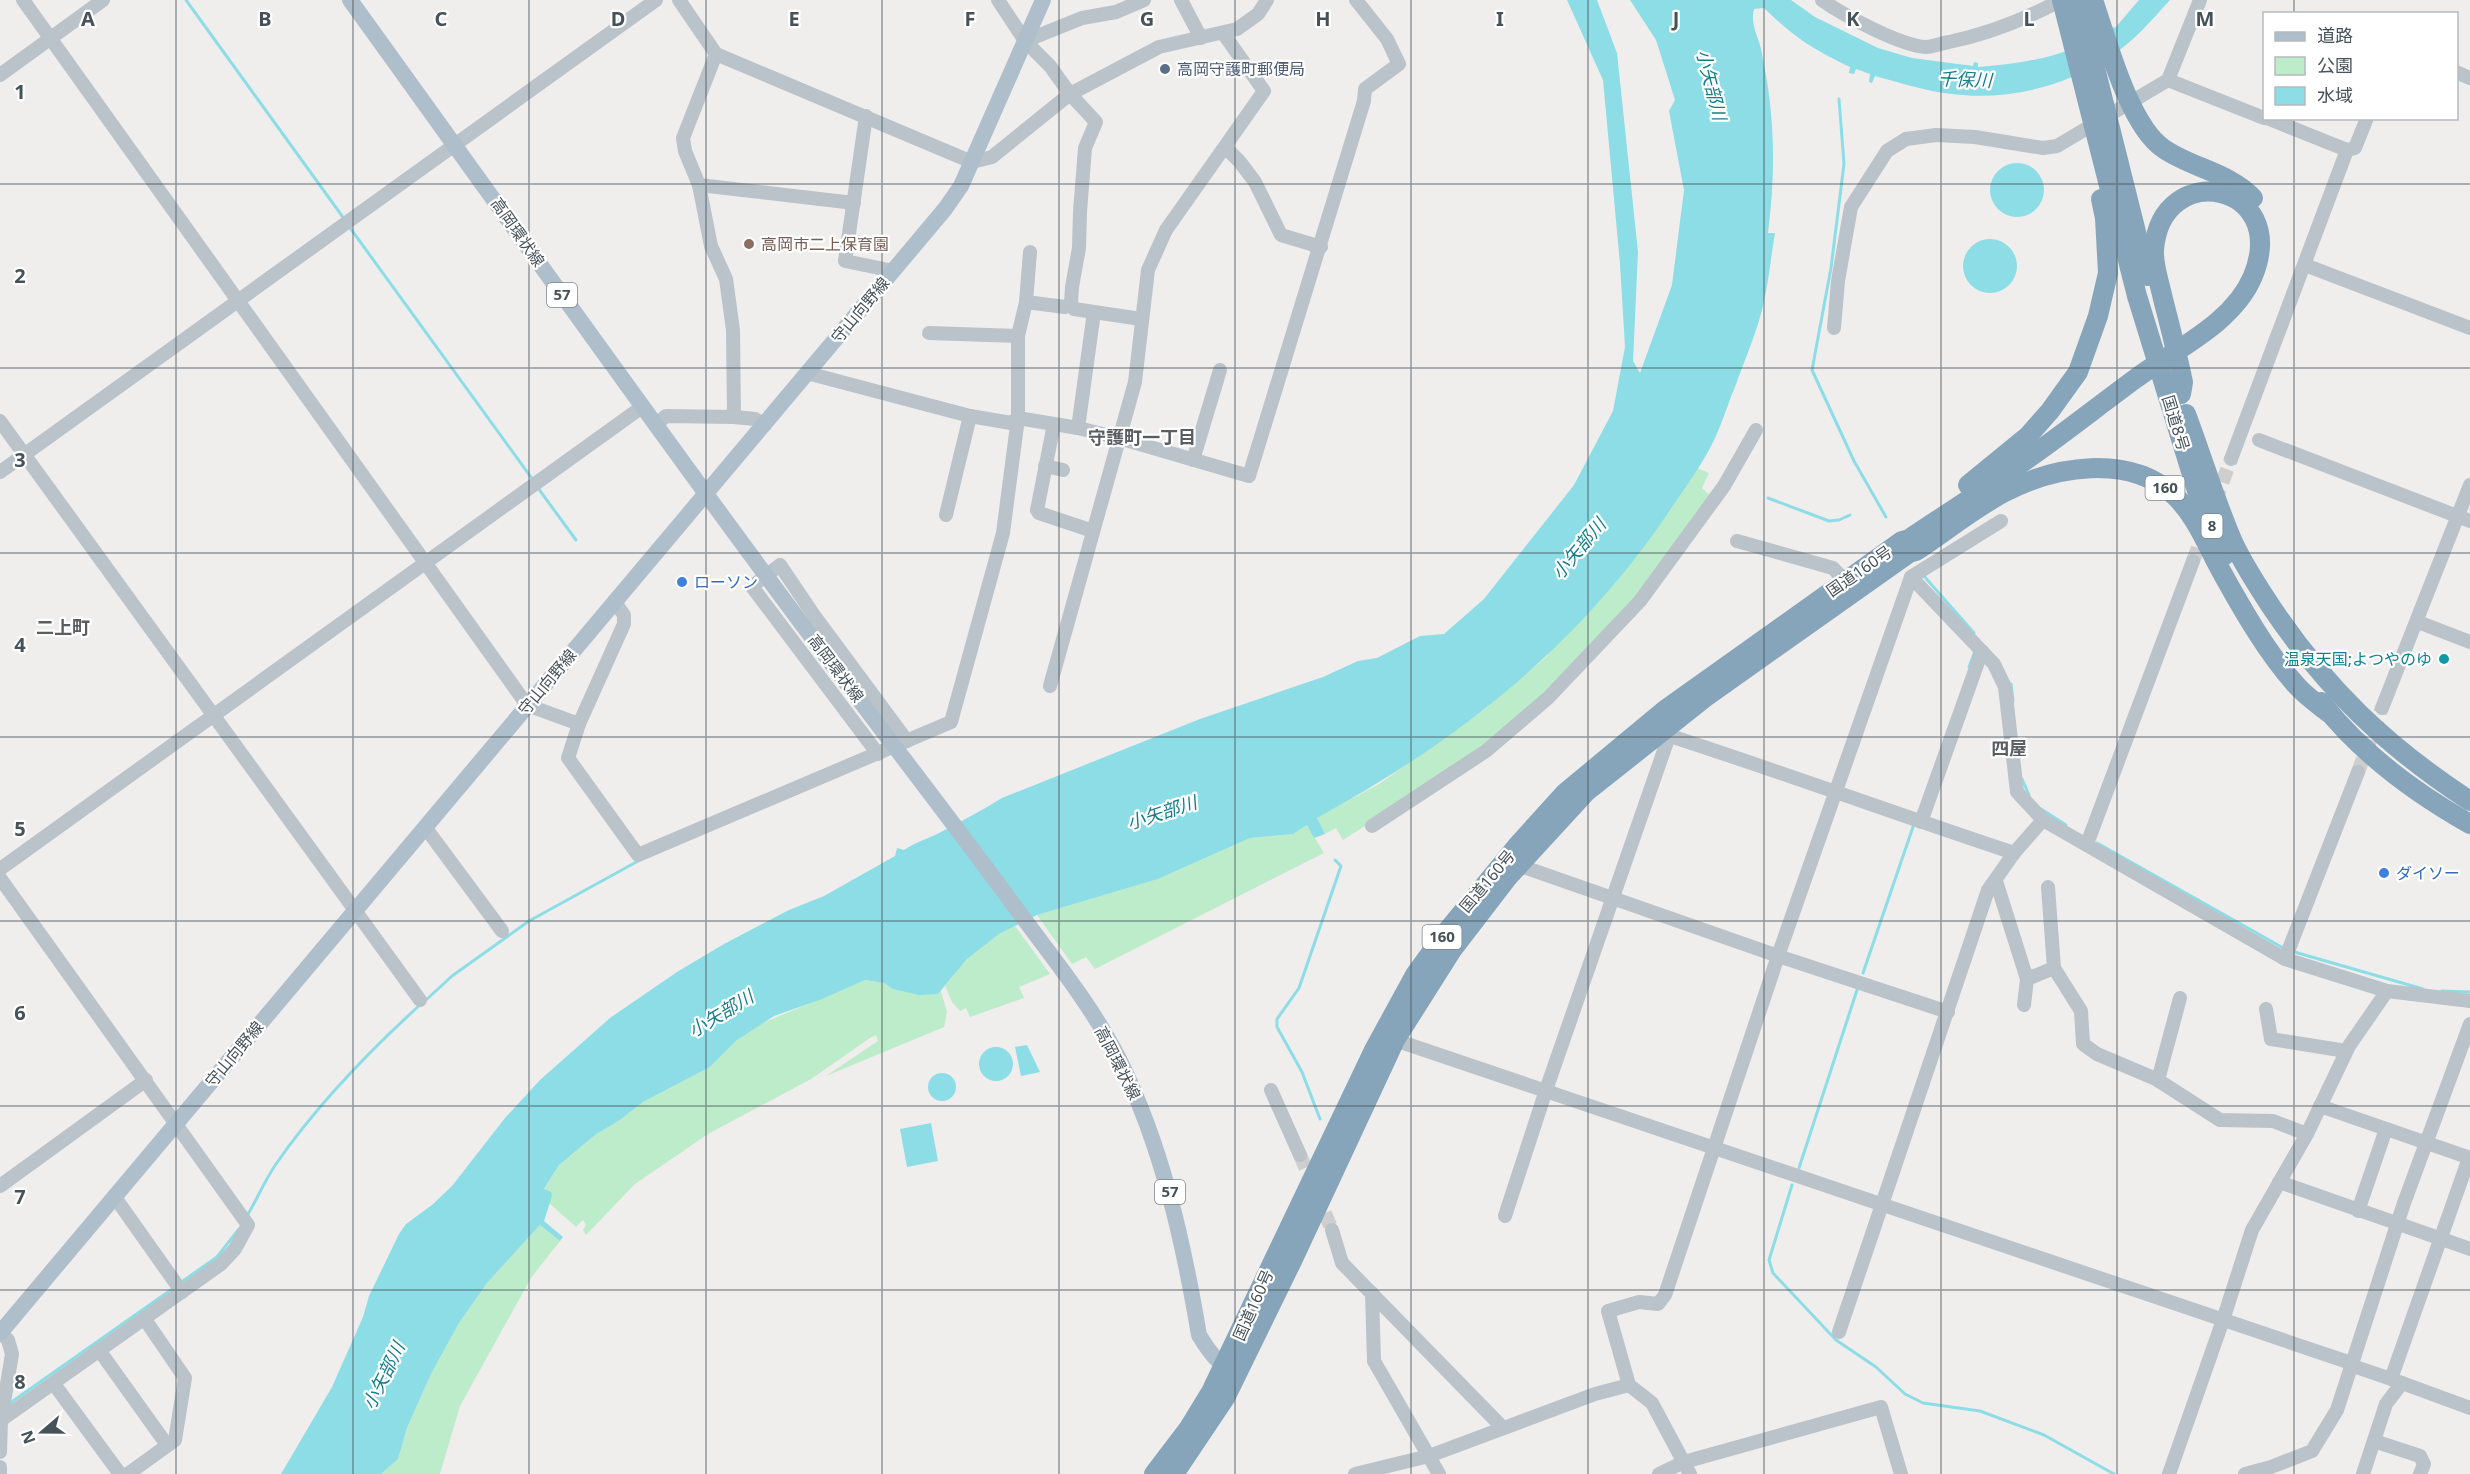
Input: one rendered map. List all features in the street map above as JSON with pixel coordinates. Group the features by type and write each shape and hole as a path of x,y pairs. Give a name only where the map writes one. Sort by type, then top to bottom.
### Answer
{"highway":[{"name":"160","path":"1906,547 1907,534 2028,436 2050,411 2078,372 2098,316 2108,273 2100,142 2057,15 2055,0"},
{"name":"国道8号","path":"2061,0 2100,142 2137,296 2198,494 2223,550 2253,609 2285,658 2329,713 2377,759 2437,805 2470,824"},
{"name":"国道8号","path":"2078,0 2100,142 2142,255 2181,394 2234,544 2291,636 2335,691 2382,736 2422,769 2470,801"},
{"name":"160","path":"1906,547 1910,538 2205,338 2253,300 2264,281 2273,254 2271,228 2260,204 2248,192 2225,177 2192,165 2161,148 2137,117 2124,91 2093,0"},
{"name":"160","path":"2181,394 2183,382 2154,251 2159,227 2165,214 2178,201 2190,194 2211,191 2235,197 2246,205 2260,235 2260,248 2256,267 2240,298 2205,338"},
{"name":"160","path":"1906,547 1916,551 2003,493 2039,477 2101,468 2142,475 2163,486 2187,510 2240,606 2286,672 2299,688 2329,713"},
{"name":"国道160号","path":"1174,1474 1225,1398 1230,1370 1374,1050 1415,975 1447,931 1517,846 1565,793 1665,710 1845,581 1906,547"},
{"name":"国道160号","path":"1154,1474 1189,1428 1211,1392 1230,1370 1395,1040 1452,950 1518,865 1586,792 1665,734 1707,696 1906,547"}],"main road":[{"name":"高岡環状線","path":"350,0 705,493 771,582 903,747 916,772 1090,1009 1117,1055 1145,1116 1172,1198 1199,1335 1209,1352 1230,1370"},
{"name":"守山向野線","path":"0,1333 945,209 961,186 1043,0"}],"street":[{"path":"23,0 527,705 579,724"},
{"path":"0,75 103,0"},
{"path":"0,472 656,0"},
{"path":"679,0 716,54 972,162 992,157 1070,94 1159,47 1237,29 1258,14 1267,0"},
{"path":"998,0 1025,41 1050,66 1070,94 1096,122 1086,148 1080,212 1080,249 1071,303 1074,309 1141,319"},
{"path":"1025,41 1082,18 1116,12 1144,0"},
{"path":"1181,0 1201,38"},
{"path":"807,373 970,416 1011,423 1018,418 1078,428 1249,476 1321,248 1364,101 1365,89 1399,64 1387,39 1356,0"},
{"path":"1822,0 1838,11 1889,36 1926,47 1980,36 2061,0"},
{"path":"1834,328 1838,282 1851,207 1887,151 1906,139 1936,135 1975,137 2003,143 2051,148 2168,80 2200,0"},
{"path":"1050,686 1134,382 1148,270 1166,230 1264,91 1223,33"},
{"path":"716,54 683,138 699,185 711,246 726,279 733,330 734,417"},
{"path":"2168,80 2263,117"},
{"path":"866,116 845,261 894,270"},
{"path":"2271,120 2347,150 2355,148 2366,120"},
{"path":"1225,147 1255,182 1281,235 1321,248"},
{"path":"2231,459 2347,150"},
{"path":"699,185 854,203"},
{"path":"615,601 624,615 624,624 579,724 568,758 638,855 878,754 903,747 951,722 1003,533 1018,418 1018,336 1026,302 1030,252"},
{"path":"2305,265 2470,328"},
{"path":"1026,302 1065,308 1071,303"},
{"path":"1078,428 1095,312"},
{"path":"929,333 1018,336"},
{"path":"1193,460 1220,370"},
{"path":"0,870 642,407"},
{"path":"655,424 666,416 734,417 755,419 765,425"},
{"path":"946,515 970,416"},
{"path":"0,421 420,1000"},
{"path":"1054,424 1037,510 1039,513 1093,531"},
{"path":"1372,826 1486,752 1548,698 1640,601 1724,486 1756,430"},
{"path":"2259,440 2464,518"},
{"path":"1045,466 1063,470"},
{"path":"2382,708 2464,518 2470,485"},
{"path":"1687,1468 1652,1403 1629,1385 1608,1311 1639,1302 1658,1304 1665,1295 1778,956 1911,577 2001,521"},
{"path":"1737,541 1833,568 1845,581"},
{"path":"2089,840 2193,561"},
{"path":"878,754 753,588 755,584 771,582 780,565 903,747"},
{"path":"1911,577 1994,664 2006,687 2017,792 2043,820 2089,840 2285,959 2387,991 2470,1000"},
{"path":"2418,622 2470,642"},
{"path":"1921,822 1982,651"},
{"path":"1505,1216 1546,1090 1614,898 1665,734 1836,790 1921,822 2014,853"},
{"path":"2285,959 2358,772"},
{"path":"1839,1332 1988,890 2014,853 2043,820"},
{"path":"425,827 502,931"},
{"path":"1518,865 1778,956 1948,1012"},
{"path":"0,878 248,1226 235,1249 221,1264 1,1420"},
{"path":"1996,880 2027,979 2024,1005"},
{"path":"2048,887 2054,968 2081,1011 2082,1044 2097,1054 2158,1080 2220,1120 2273,1121 2307,1134"},
{"path":"2027,979 2054,968"},
{"path":"2169,1474 2252,1230 2307,1134 2346,1051 2387,991"},
{"path":"2158,1080 2180,998"},
{"path":"2266,1009 2271,1039 2346,1051"},
{"path":"2245,1474 2272,1471 2312,1451 2337,1410 2397,1225 2470,1024"},
{"path":"1395,1040 2351,1363 2356,1367 2470,1408"},
{"path":"0,1186 146,1080"},
{"path":"1271,1090 1300,1155"},
{"path":"2320,1106 2469,1158 2440,1239 2397,1381 2386,1404 2362,1474"},
{"path":"2358,1211 2385,1129"},
{"path":"2279,1182 2470,1249"},
{"path":"114,1197 182,1292"},
{"path":"1332,1230 1342,1263 1503,1428"},
{"path":"1372,1293 1374,1361 1439,1474"},
{"path":"54,1384 121,1474 175,1440 185,1378 144,1318"},
{"path":"0,1333 8,1340 12,1354 1,1420 0,1452"},
{"path":"99,1350 167,1445"},
{"path":"1355,1474 1374,1472 1429,1456 1594,1394 1629,1385"},
{"path":"1659,1474 1687,1468 1881,1407 1900,1474"},
{"path":"2374,1440 2420,1456 2424,1464 2420,1474"},
{"path":"0,1467 0,1474"}],"green space":[{"path":"1697,468 1709,473 1702,488 1713,498 1651,583 1566,674 1492,741 1445,775 1343,840 1336,828 1325,834 1316,818 1379,784 1481,712 1546,657"},
{"path":"1307,825 1324,853 1095,969 1086,957 1072,964 1037,915 1158,879 1250,838 1293,834"},
{"path":"1015,926 1050,974 1019,987 1024,998 970,1017 966,1008 960,1011 952,1002 945,986 967,959 999,934"},
{"path":"865,980 884,983 893,989 938,994 941,991 947,1012 944,1027 826,1076 878,1041 876,1035 870,1038 811,1079 708,1134 635,1184 586,1235 583,1230 586,1225 583,1220 576,1227 549,1203 552,1196 544,1190 559,1165 595,1135 620,1120 643,1102 710,1067 737,1040 758,1025"},
{"path":"540,1225 560,1241 531,1278 460,1406 440,1474 381,1474 398,1459 407,1428 431,1374 459,1323 487,1283"}],"water":[{"path":"1567,0 1597,0 1617,53 1638,252 1633,361 1640,373 1672,285 1684,190 1669,111 1675,100 1656,40 1630,0 1791,0 1815,17 1878,48 1912,58 1973,66 1974,62 1978,63 1978,67 2031,60 2065,52 2097,36 2111,26 2115,28 2139,0 2170,0 2127,45 2074,76 2054,84 2014,93 1972,96 1942,93 1875,76 1872,83 1869,82 1870,74 1856,69 1854,74 1849,73 1850,67 1804,42 1764,8 1754,9 1754,24 1761,49 1771,112 1773,164 1768,233 1775,233 1766,293 1758,323 1721,425 1701,465 1636,556 1598,602 1557,645 1514,685 1420,756 1317,818 1325,834 1314,838 1307,825 1293,834 1250,838 1158,879 1037,915 999,934 967,959 938,994 919,995 893,989 884,983 865,980 822,999 774,1016 737,1040 710,1067 643,1102 620,1120 595,1135 559,1165 544,1189 551,1192 552,1196 544,1221 563,1237 560,1241 540,1225 487,1283 459,1323 431,1374 407,1428 398,1459 381,1474 281,1474 332,1387 363,1317 369,1296 406,1224 432,1205 452,1186 505,1118 540,1080 610,1018 677,972 724,944 789,910 824,896 895,856 897,848 904,850 955,825 1002,798 1200,719 1323,677 1358,661 1377,658 1420,636 1444,634 1484,599 1574,485 1613,411 1625,347 1620,264 1603,80"},
{"path":"2017,163 2027,165 2036,171 2042,180 2044,190 2042,200 2036,209 2027,215 2017,217 2007,215 1998,209 1992,200 1990,190 1992,180 1998,171 2007,165"},
{"path":"1990,239 2000,241 2009,247 2015,256 2017,266 2015,276 2009,285 2000,291 1990,293 1980,291 1971,285 1965,276 1963,266 1965,256 1971,247 1980,241"},
{"path":"1027,1045 1040,1072 1021,1076 1015,1047"},
{"path":"996,1047 1008,1052 1013,1064 1008,1076 996,1081 984,1076 979,1064 984,1052"},
{"path":"942,1073 952,1077 956,1087 952,1097 942,1101 932,1097 928,1087 932,1077"},
{"path":"931,1123 938,1161 907,1167 900,1129"}],"waterway":[{"path":"186,0 345,220"},
{"path":"1839,99 1844,164 1831,268 1812,370 1854,461 1886,517"},
{"path":"348,225 533,480"},
{"path":"538,488 576,540"},
{"path":"1768,498 1829,521 1850,515"},
{"path":"1923,575 1974,633"},
{"path":"1969,667 1975,651"},
{"path":"2011,684 2013,701"},
{"path":"2022,779 2029,795"},
{"path":"2041,809 2066,825"},
{"path":"1863,973 1914,824"},
{"path":"2097,843 2285,949"},
{"path":"426,1000 452,976 529,921 640,860"},
{"path":"1320,1119 1302,1072 1277,1027 1277,1019 1299,988 1341,866 1335,860"},
{"path":"2291,951 2423,989"},
{"path":"1799,1168 1858,987"},
{"path":"2442,991 2470,992"},
{"path":"247,1216 272,1170 308,1121 381,1041 421,1004"},
{"path":"1792,1185 1769,1260 1773,1273 1836,1340 1876,1367 1905,1394 1923,1403 1980,1411 2044,1435 2114,1474"},
{"path":"180,1283 217,1257 239,1229"},
{"path":"10,1406 13,1401 175,1287"}],"tunnel":[{"path":"2215,502 2231,459"},
{"path":"2193,561 2204,531"},
{"path":"2358,772 2382,708"},
{"path":"1300,1155 1332,1230"}],"place":[{"name":"高岡守護町郵便局","path":"1165,69"},
{"name":"高岡市二上保育園","path":"749,244"},
{"name":"ローソン","path":"682,582"},
{"name":"温泉天国;よつやのゆ","path":"2444,659"},
{"name":"ダイソー","path":"2384,873"}],"district":[{"name":"守護町一丁目","path":"1142,438"},
{"name":"二上町","path":"63,628"},
{"name":"四屋","path":"2009,749"}],"water label":[{"name":"千保川","path":"1965,80"},
{"name":"小矢部川","path":"1711,85"},
{"name":"小矢部川","path":"1579,549"},
{"name":"小矢部川","path":"1162,813"},
{"name":"小矢部川","path":"721,1014"},
{"name":"小矢部川","path":"384,1376"}]}
